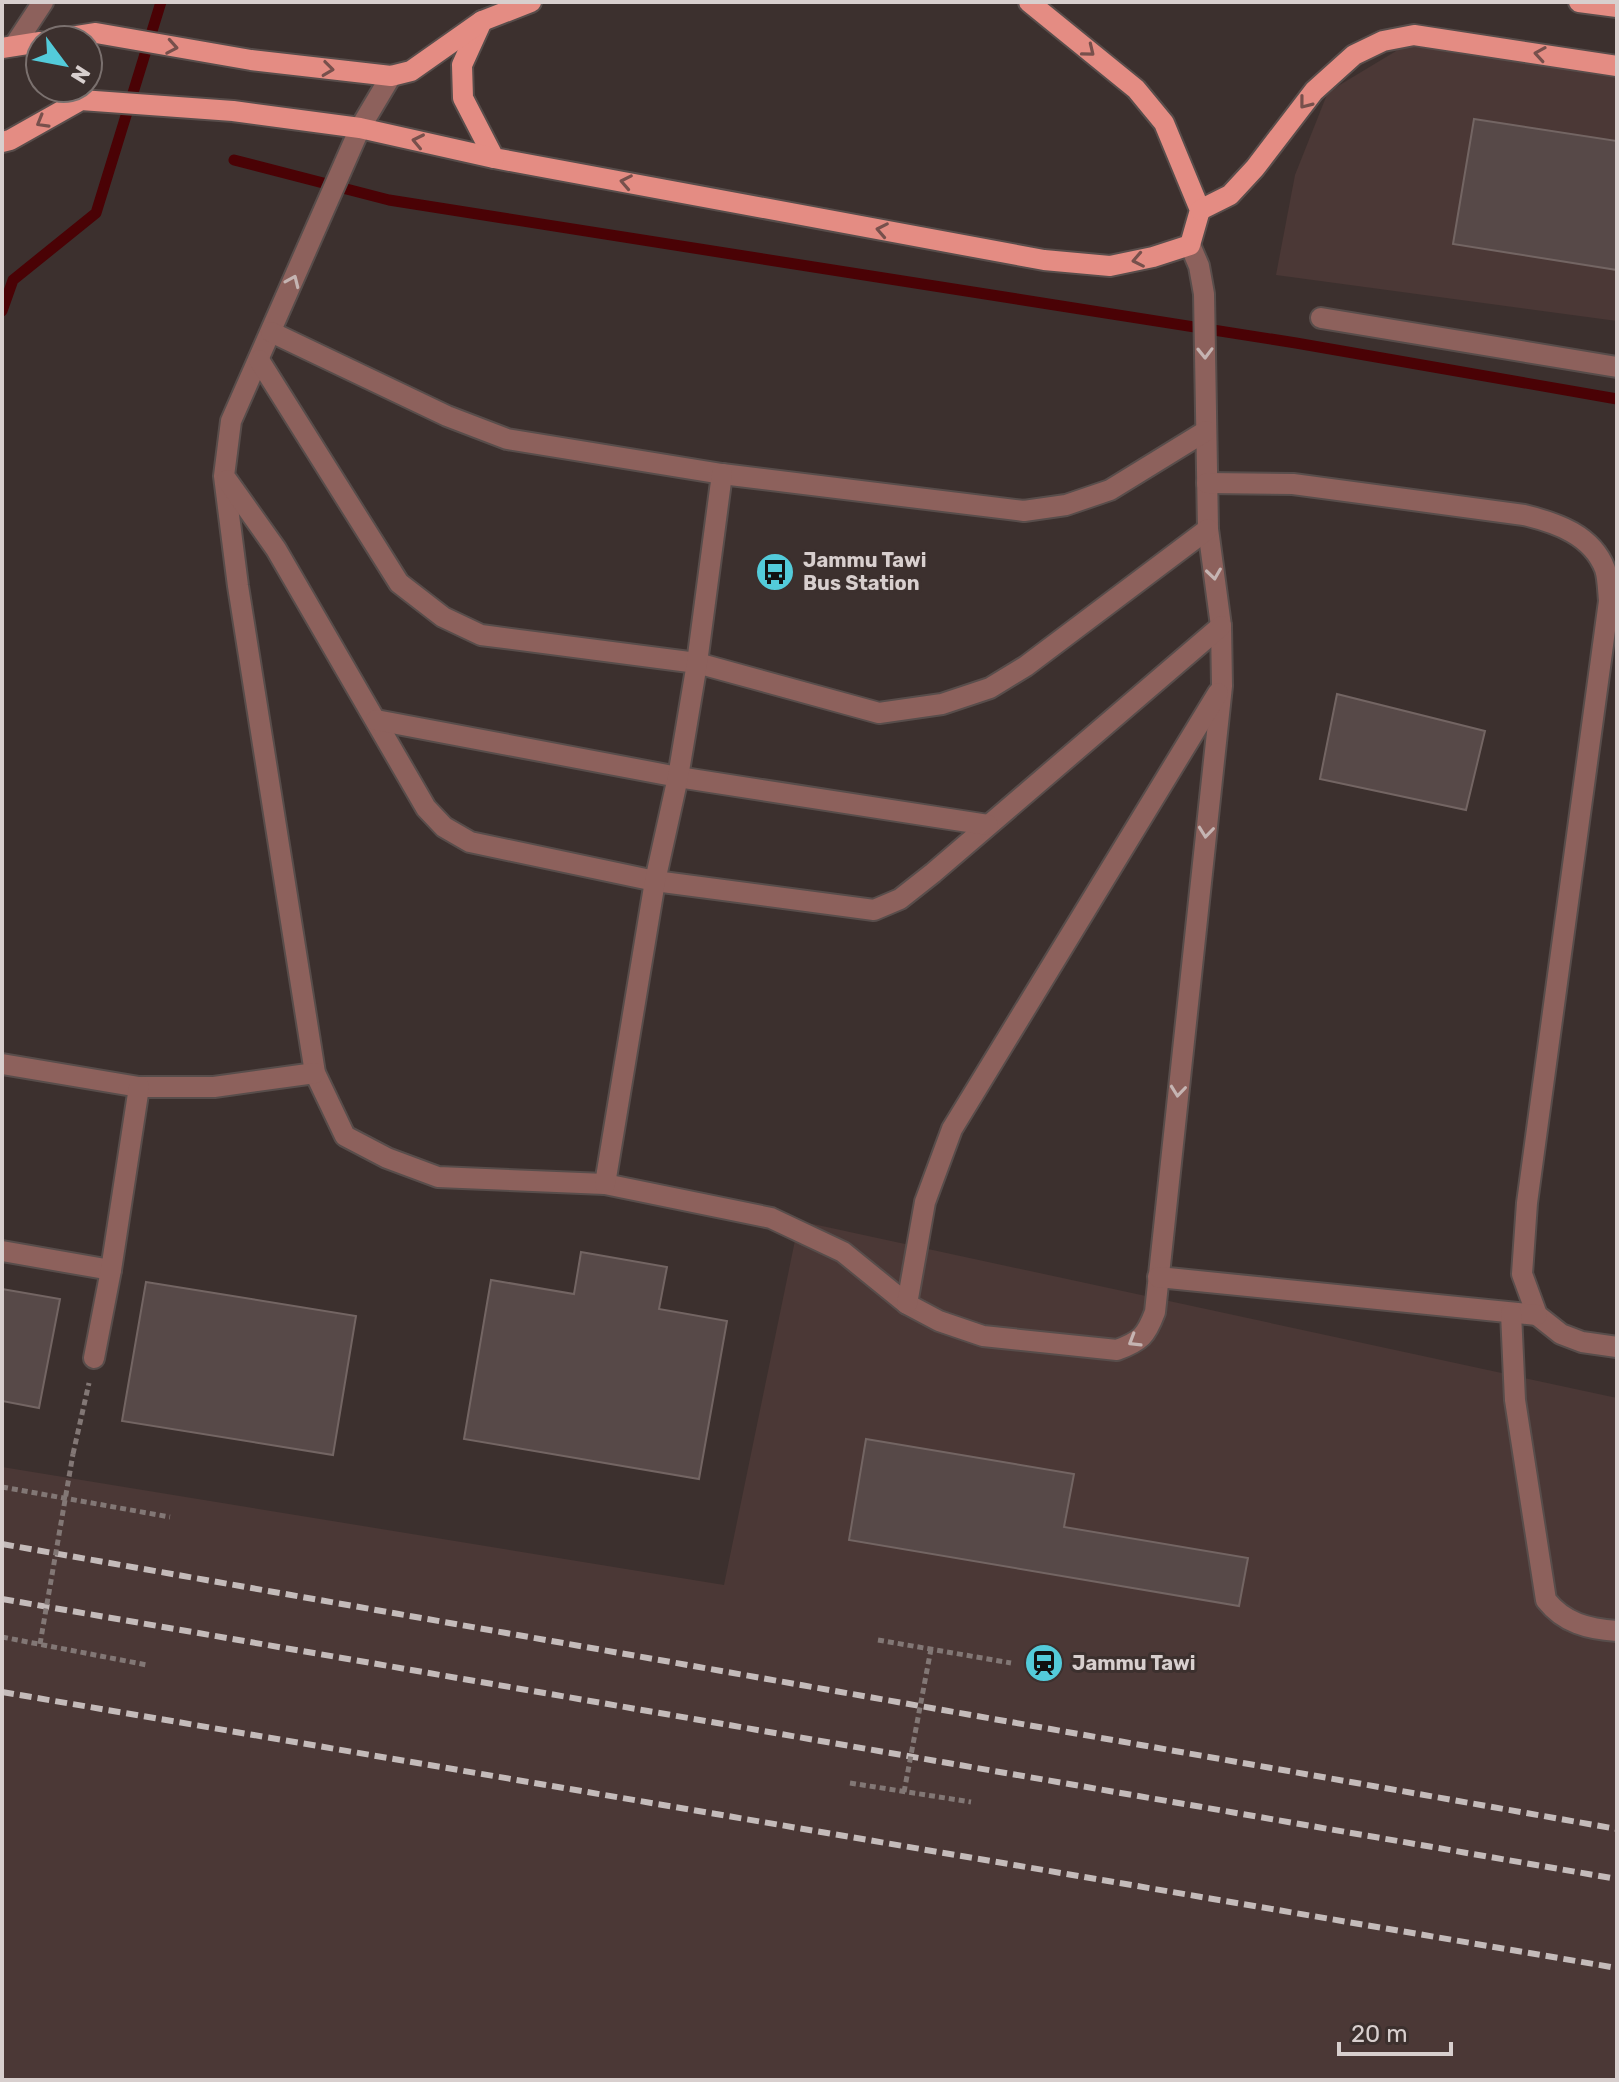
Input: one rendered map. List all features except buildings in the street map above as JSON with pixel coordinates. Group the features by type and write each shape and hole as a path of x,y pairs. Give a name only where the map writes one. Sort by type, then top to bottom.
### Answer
{"main road":[{"path":"104,34 251,60 391,76 411,71 482,21 531,2"},
{"path":"2,142 81,100 233,111 360,128 494,158 1044,260 1110,266 1190,245 1200,210 1164,123 1136,89 1029,2"},
{"path":"1579,2 1617,7"},
{"path":"482,21 462,65 463,98 494,158"},
{"path":"1200,210 1230,195 1255,168 1314,91 1354,55 1383,41 1414,35 1617,66"}],"street":[{"path":"8,47 43,2"},
{"path":"391,76 360,128 231,421 224,476 238,586 315,1073 345,1136 387,1158 438,1177 605,1184 771,1218 843,1252 907,1304 939,1321 983,1336 1117,1350 1134,1344 1147,1333 1155,1312 1222,686 1221,626 1208,529 1204,294 1199,266 1190,245"},
{"path":"1321,318 1617,367"},
{"path":"271,332 447,416 507,439 722,474 1024,511 1066,505 1110,490 1206,421"},
{"path":"259,360 399,583 443,617 481,635 697,663 879,713 942,704 990,688 1026,666 1208,529"},
{"path":"605,1184 655,881 678,777 697,663 722,474"},
{"path":"224,476 276,549 426,808 444,827 470,842 655,881 874,910 900,899 1221,626"},
{"path":"1207,483 1293,484 1524,515 1549,521 1588,541 1605,570 1609,601 1527,1203 1522,1274 1537,1315 1561,1334 1582,1342 1617,1347"},
{"path":"907,1304 925,1202 952,1129 1222,686"},
{"path":"376,720 678,777 988,825"},
{"path":"2,1064 139,1087 214,1087 315,1073"},
{"path":"94,1358 139,1087"},
{"path":"2,1251 111,1270"},
{"path":"1158,1277 1537,1315"},
{"path":"1511,1313 1515,1400 1546,1600 1558,1614 1578,1624 1617,1631"}],"path":[{"path":"40,1644 73,1454 94,1358"},
{"path":"2,1487 170,1517"},
{"path":"2,1637 147,1665"},
{"path":"878,1640 1011,1663"},
{"path":"904,1792 931,1649"},
{"path":"850,1783 971,1802"}],"shaded area":[{"path":"1416,39 1617,65 1617,321 1276,275 1295,175 1328,92"},
{"path":"799,1221 1617,1398 1617,2080 2,2080 2,1467 724,1585"}],"waterway":[{"path":"2,311 13,280 96,213 161,2"},
{"path":"234,160 389,200 1296,343 1617,399"}],"railway":[{"path":"2,1544 1617,1829"},
{"path":"2,1599 1617,1879"},
{"path":"2,1692 1617,1968"}],"place":[{"name":"Jammu Tawi Bus Station","path":"775,572"},
{"name":"Jammu Tawi","path":"1044,1663"}]}
